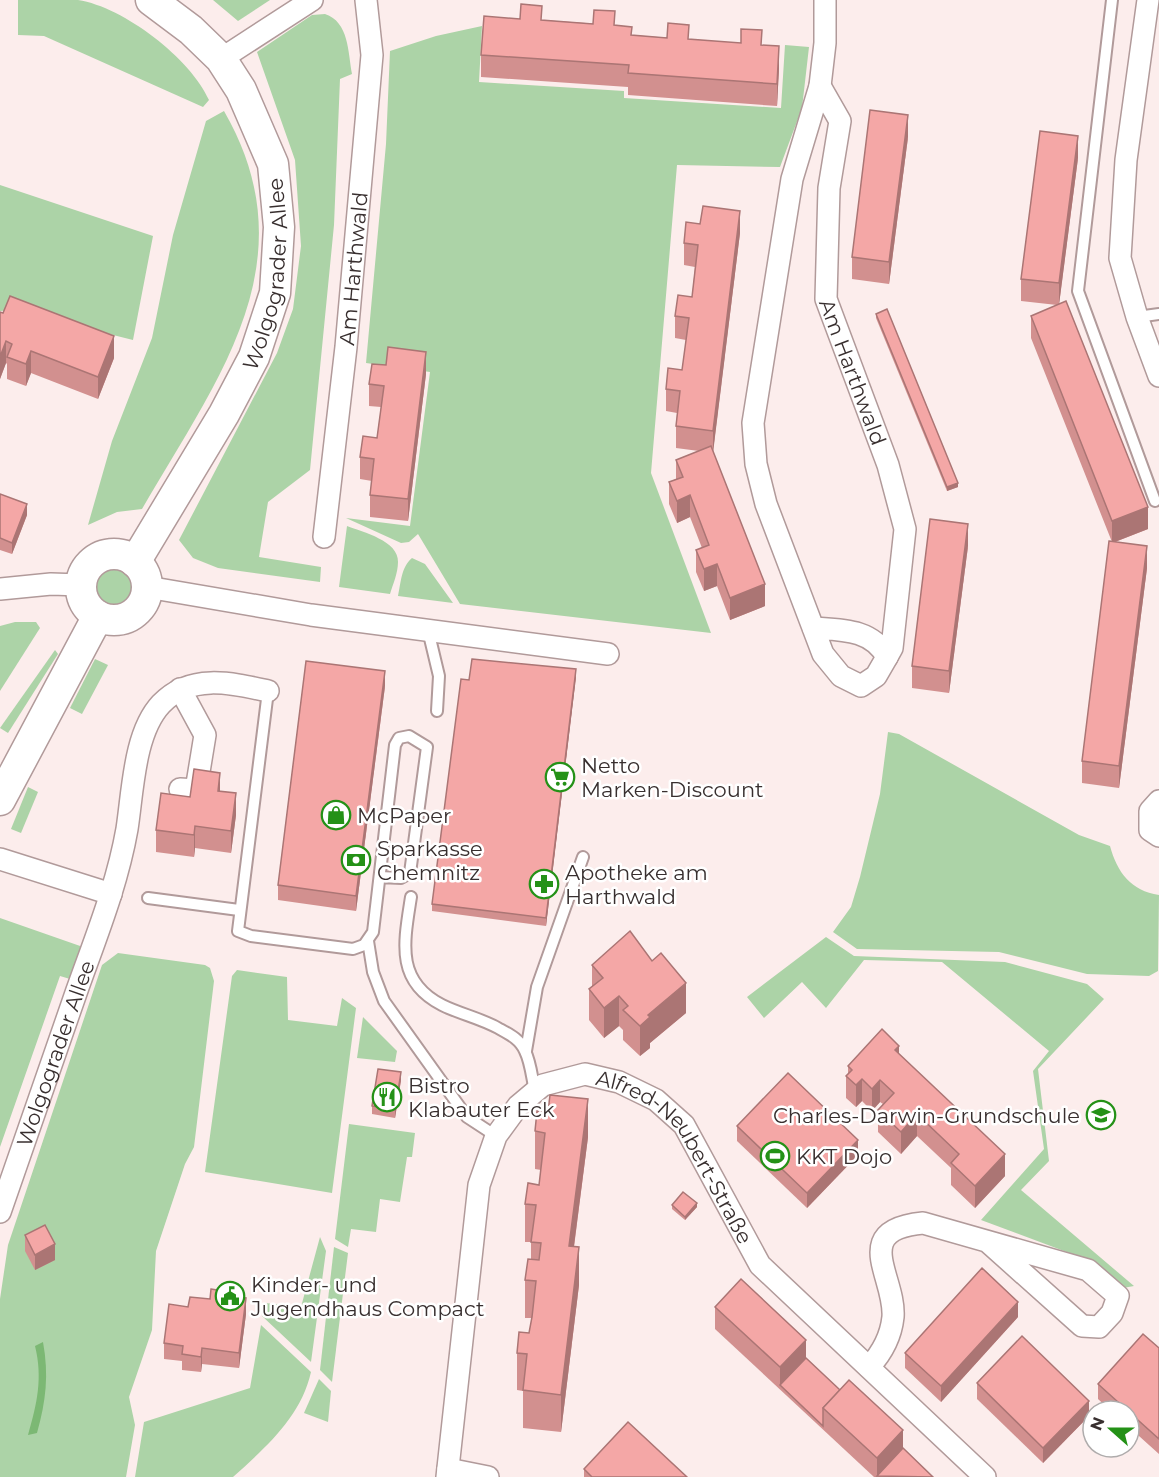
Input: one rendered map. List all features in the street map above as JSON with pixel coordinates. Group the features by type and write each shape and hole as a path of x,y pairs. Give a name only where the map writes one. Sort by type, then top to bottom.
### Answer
{"main road":[{"name":"Wolgograder Allee","path":"98,616 110,620 125,618 137,611 145,598 141,575 254,357 275,293 279,227 273,164 241,90 221,59 191,30 151,0"},
{"path":"0,800 98,616 84,601 81,585 84,572 93,561 106,555 120,554 141,575"}],"street":[{"path":"221,59 312,0"},
{"name":"Am Harthwald","path":"324,537 347,336 372,55 366,0"},
{"name":"Am Harthwald","path":"820,86 840,121 829,188 826,299 888,465 906,529 892,648 876,676 861,686 841,676 823,654 766,504 756,464 753,423 792,179 820,86 825,43 825,0"},
{"path":"1148,0 1126,160 1120,258 1137,317 1159,376"},
{"path":"141,575 311,615 608,654"},
{"path":"0,589 51,584 81,585"},
{"path":"813,628 859,633 882,648 887,657"},
{"name":"Wolgograder Allee","path":"0,1212 80,983 97,941 126,835 142,736 153,714 180,689 204,682 224,682 268,692"},
{"path":"180,689 205,735 196,790 180,789"},
{"path":"1159,801 1150,812 1150,830 1159,836"},
{"path":"0,859 111,894"},
{"name":"Alfred-Neubert-Straße","path":"488,1477 448,1473 479,1185 496,1136 518,1106 543,1085 585,1074 619,1082 656,1100 684,1125 760,1265 985,1477"},
{"path":"869,1367 883,1350 893,1316 883,1276 881,1251 889,1234 904,1225 923,1223 1088,1270 1118,1296 1112,1313 1099,1327 1082,1326 988,1242"}],"lane":[{"path":"1112,0 1078,291 1155,501"},
{"path":"1137,317 1159,314"},
{"path":"428,630 439,676 436,711"},
{"path":"268,692 237,931 251,936 353,948 368,941 373,932 395,745 399,738 409,736 427,747 410,873 401,878 380,877"},
{"path":"535,1091 526,1051 537,987 583,857"},
{"path":"411,897 404,940 407,968 420,992 444,1006 476,1016 512,1035 526,1051"},
{"path":"148,898 239,910"},
{"path":"368,941 373,972 384,1001 465,1114 496,1136"}],"shaded area":[{"path":"18,0 78,0 115,13 154,37 172,52 200,84 209,100 203,107 44,36 18,35"},
{"path":"213,0 270,0 238,21"},
{"path":"325,14 333,18 343,31 352,74 340,79 334,225 310,470 268,502 259,557 321,567 320,582 218,568 193,558 179,540 277,353 293,309 301,246 295,160 257,52 312,15"},
{"path":"482,26 479,82 624,91 624,98 781,108 785,45 809,47 802,108 780,167 677,165 651,473 711,633 460,604 418,534 409,542 401,543 346,518 410,526 430,372 366,363 386,144 390,51 436,36"},
{"path":"224,111 249,166 258,219 256,269 244,318 224,366 199,413 142,509 117,512 88,525 112,441 152,338 173,235 206,121"},
{"path":"0,185 153,236 133,340 93,330 34,309 0,311"},
{"path":"347,526 379,538 393,548 398,562 390,594 339,587"},
{"path":"412,558 425,564 453,603 398,596 404,571"},
{"path":"114,561 124,563 132,569 138,577 140,587 138,597 132,605 124,611 114,613 104,611 96,605 90,597 88,587 90,577 96,569 104,563"},
{"path":"15,622 36,622 40,628 0,691 0,626"},
{"path":"55,650 58,654 8,733 0,728"},
{"path":"95,659 108,665 82,714 70,708"},
{"path":"888,732 899,734 1079,835 1110,846 1121,872 1133,885 1159,895 1158,971 1149,976 1087,974 999,952 857,949 833,932 851,907 860,877 880,794"},
{"path":"28,787 38,792 21,833 11,829"},
{"path":"0,918 83,947 70,979 60,976 0,1147"},
{"path":"826,937 854,956 1005,962 1087,984 1104,999 1038,1069 1049,1161 1021,1190 1134,1286 1123,1288 1096,1263 981,1220 1044,1149 1033,1071 1049,1051 942,962 864,960 826,1008 802,982 764,1018 747,997"},
{"path":"118,953 205,965 210,968 214,981 194,1147 185,1164 156,1251 152,1330 129,1397 135,1425 126,1477 0,1477 0,1299 8,1245 102,965"},
{"path":"237,970 287,977 288,1020 337,1026 342,998 356,1008 332,1193 205,1172 232,976"},
{"path":"363,1017 397,1051 395,1062 357,1058"},
{"path":"349,1124 415,1133 412,1157 407,1157 400,1202 380,1199 376,1232 351,1229 348,1247 335,1239"},
{"path":"320,1237 326,1251 311,1362 262,1316 265,1303 301,1307"},
{"path":"334,1247 348,1253 332,1382 320,1370"},
{"path":"261,1325 311,1372 299,1403 281,1430 233,1477 135,1477 144,1422 250,1388"},
{"path":"43,1342 46,1377 43,1410 37,1433 28,1435 39,1380 35,1346"},
{"path":"319,1379 331,1391 328,1422 304,1413"}],"building":[{"path":"521,4 542,6 541,20 593,24 594,10 615,11 614,25 632,27 631,35 667,38 668,23 689,25 688,39 741,43 741,29 762,30 761,45 779,46 777,84 628,73 629,65 481,55 484,16 520,19"},
{"path":"870,110 908,115 889,262 852,257"},
{"path":"1040,131 1078,136 1059,283 1021,279"},
{"path":"703,206 740,211 713,431 676,426 680,391 666,389 668,368 682,370 689,318 675,316 678,295 692,297 698,245 684,243 686,222 700,224"},
{"path":"10,296 114,336 98,377 31,351 26,364 7,357 12,344 6,341 0,357 0,312 3,313"},
{"path":"1066,301 1148,507 1112,521 1031,316"},
{"path":"887,309 958,483 947,487 876,314"},
{"path":"388,347 426,352 408,499 370,495 374,459 360,457 363,436 377,438 384,386 369,384 372,364 386,365"},
{"path":"711,446 765,584 730,598 717,564 704,569 696,550 709,545 690,495 677,501 669,482 683,477 676,460"},
{"path":"0,494 27,504 12,543 0,538"},
{"path":"930,519 968,524 949,671 912,666"},
{"path":"1109,541 1147,546 1119,766 1082,761"},
{"path":"472,659 576,669 546,918 432,904 461,679 469,680"},
{"path":"306,661 385,671 356,896 278,885"},
{"path":"194,769 220,773 218,791 236,793 231,831 195,826 194,835 156,830 161,793 190,797"},
{"path":"630,931 652,961 661,953 686,983 648,1015 650,1017 640,1026 623,1010 628,1006 619,996 604,1008 589,989 603,978 592,965"},
{"path":"882,1029 899,1046 895,1050 1005,1154 975,1186 951,1163 959,1154 917,1114 901,1132 878,1110 894,1093 880,1080 872,1089 862,1079 856,1085 846,1076 852,1070 848,1066"},
{"name":"Bistro Klabauter Eck","path":"378,1069 401,1072 395,1110 372,1106"},
{"path":"788,1073 858,1140 807,1193 737,1126"},
{"path":"550,1095 588,1099 569,1246 579,1247 561,1395 523,1390 527,1354 517,1353 519,1332 529,1333 532,1317 536,1281 525,1280 528,1259 539,1260 541,1243 531,1242 536,1205 525,1204 528,1183 539,1185 545,1133 535,1131 537,1111 548,1112"},
{"path":"683,1192 697,1203 685,1217 672,1205"},
{"path":"45,1225 55,1244 35,1255 25,1235"},
{"path":"982,1268 1018,1302 941,1386 905,1353"},
{"path":"741,1279 806,1340 780,1367 715,1307"},
{"path":"211,1289 229,1292 229,1296 246,1298 239,1353 202,1348 201,1357 182,1354 183,1346 164,1343 169,1304 188,1307 190,1297 210,1299"},
{"path":"1143,1334 1159,1348 1159,1439 1141,1423 1141,1399 1115,1399 1098,1384"},
{"path":"1022,1336 1087,1399 1081,1399 1081,1409 1043,1448 977,1383"},
{"path":"806,1358 840,1390 823,1408 823,1426 780,1385"},
{"path":"849,1380 903,1430 877,1458 823,1408"},
{"path":"628,1422 687,1477 592,1477 584,1469"},
{"path":"903,1448 933,1477 877,1476"}],"place":[{"name":"Netto Marken-Discount","path":"560,777"},
{"name":"McPaper","path":"336,815"},
{"name":"Sparkasse Chemnitz","path":"356,860"},
{"name":"Apotheke am Harthwald","path":"544,884"},
{"name":"Bistro Klabauter Eck","path":"387,1097"},
{"name":"Charles-Darwin-Grundschule","path":"1101,1115"},
{"name":"KKT Dojo","path":"775,1156"},
{"name":"Kinder- und Jugendhaus Compact","path":"230,1296"}]}
